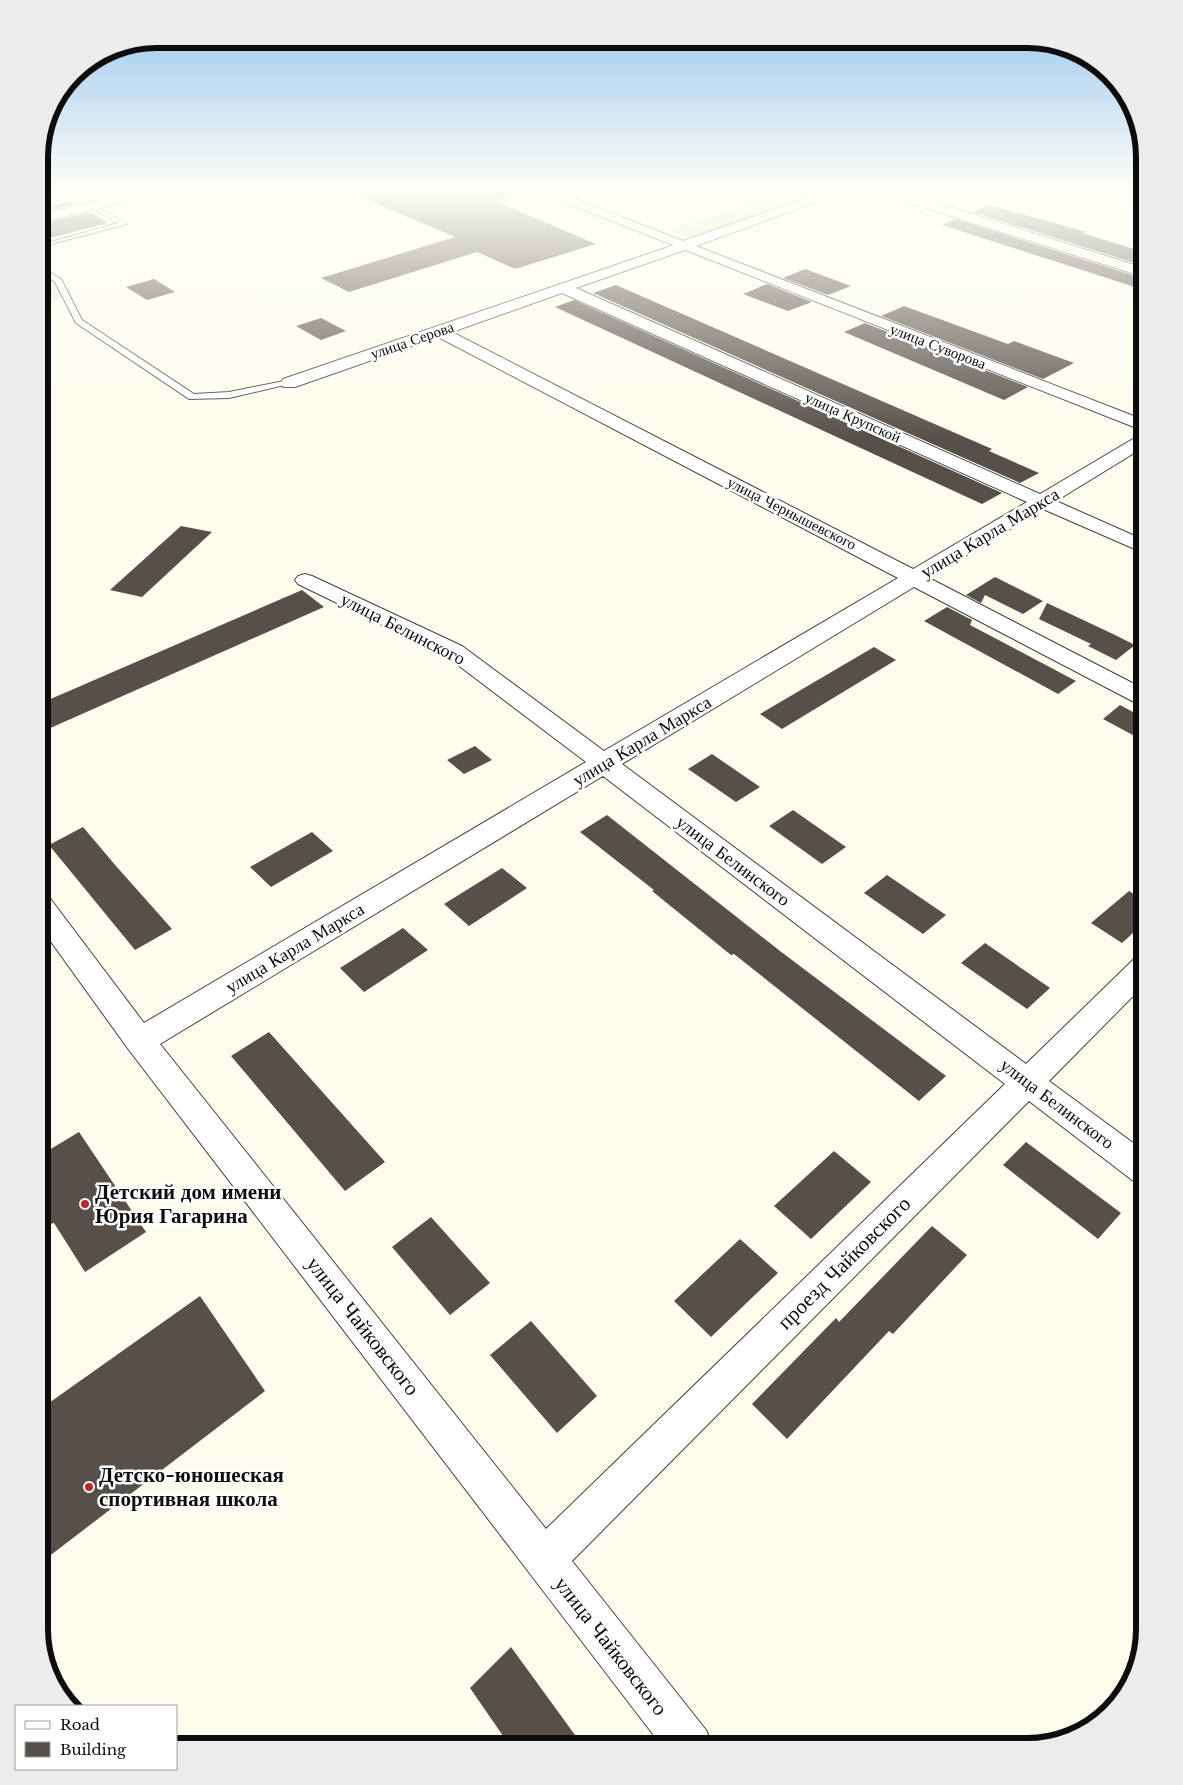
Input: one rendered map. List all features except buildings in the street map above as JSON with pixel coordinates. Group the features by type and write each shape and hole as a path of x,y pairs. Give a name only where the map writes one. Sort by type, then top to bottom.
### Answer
{"street":[{"name":"улица Серова","path":"289,383 604,272"},
{"name":"улица Суворова","path":"750,272 1136,423"},
{"name":"улица Крупской","path":"561,287 1136,543"},
{"name":"улица Чернышевского","path":"439,331 915,577 1136,694"},
{"name":"улица Карла Маркса","path":"140,1041 1136,445"},
{"name":"улица Белинского","path":"305,580 454,651 1136,1164"},
{"name":"улица Чайковского","path":"48,916 140,1041 683,1738"},
{"name":"проезд Чайковского","path":"544,1560 1136,975"}],"lane":[{"path":"48,274 58,281 79,321 192,397 229,395 289,383"}],"shaded area":[{"path":"48,279 72,295 48,302"}],"place":[{"name":"Детский дом имени Юрия Гагарина","path":"85,1204"},
{"name":"Детско-юношеская спортивная школа","path":"89,1487"}]}
